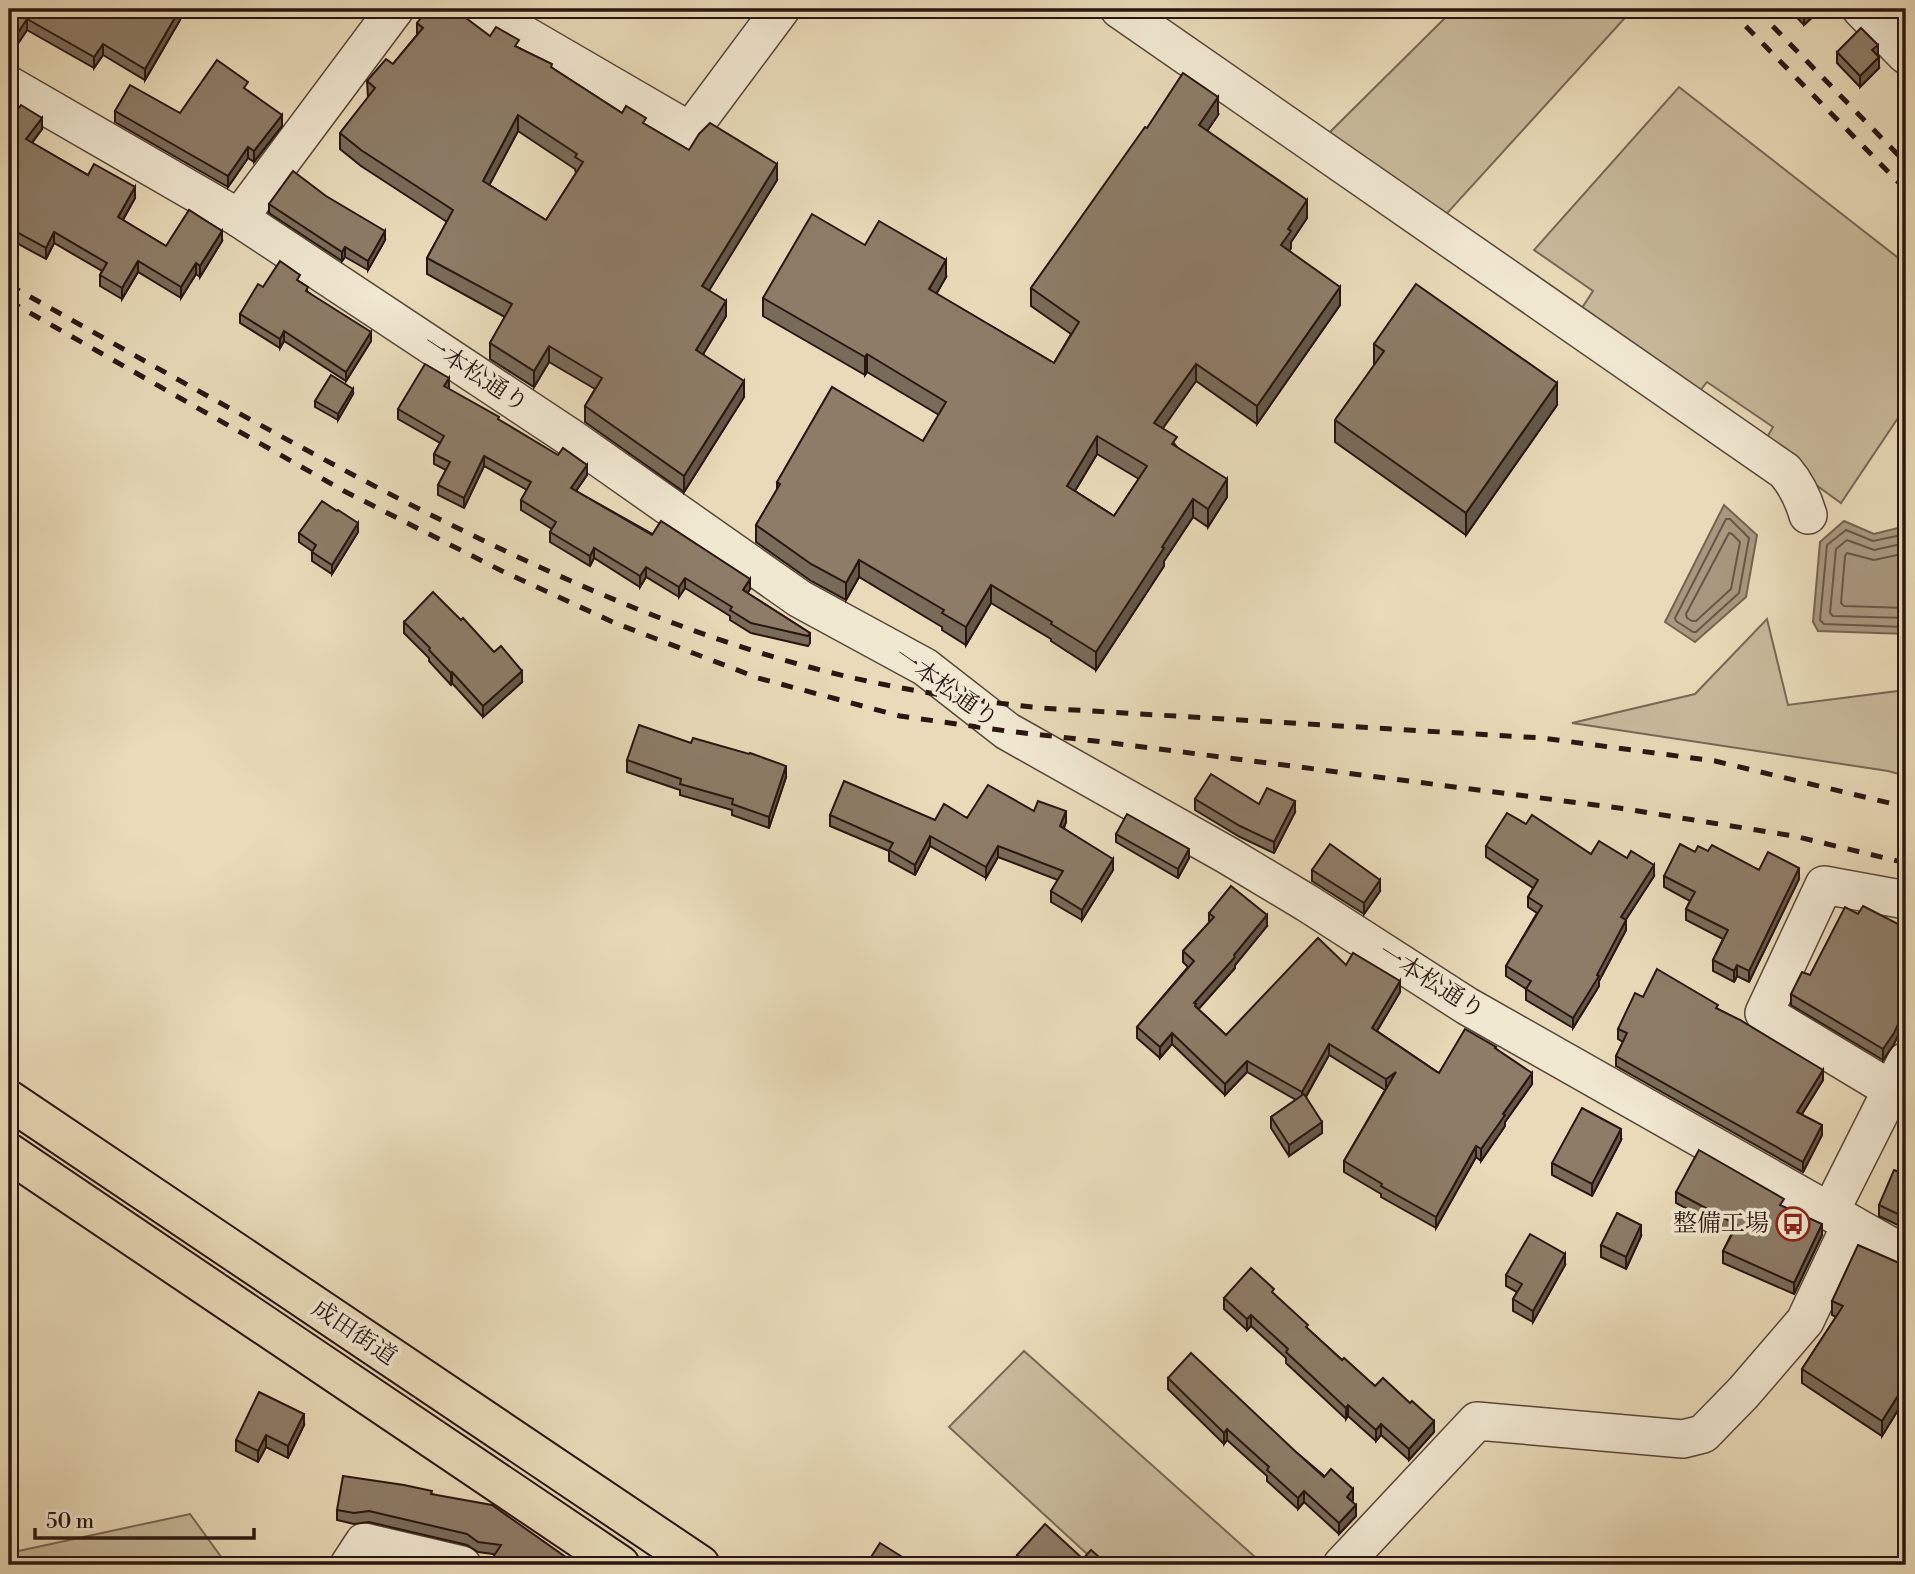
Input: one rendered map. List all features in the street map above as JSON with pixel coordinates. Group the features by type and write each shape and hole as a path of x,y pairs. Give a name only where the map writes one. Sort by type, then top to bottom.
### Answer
{"highway":[{"name":"成田街道","path":"9,1100 700,1565"},
{"name":"成田街道","path":"9,1153 620,1565"}],"street":[{"path":"239,218 395,9"},
{"path":"480,9 690,131 781,9"},
{"path":"1119,9 1785,471 1802,495 1808,515"},
{"path":"1861,9 1906,55"},
{"name":"一本松通り","path":"9,85 239,218 571,438 800,599 925,667 1007,731 1227,855 1467,1006 1906,1255"},
{"path":"1342,1565 1477,1421 1683,1439 1703,1434 1743,1393 1805,1321 1841,1218 1901,1083 1764,1013 1824,885 1906,900"},
{"path":"349,1565 365,1542 462,1565"}],"shaded area":[{"path":"1454,9 1633,9 1441,220 1327,135"},
{"path":"1679,87 1906,264 1906,406 1841,503 1762,446 1773,427 1707,382 1692,401 1576,317 1593,291 1534,250"},
{"path":"1767,619 1788,705 1906,690 1906,776 1888,771 1572,723 1695,694"},
{"path":"1024,1351 1264,1565 1099,1565 949,1427"},
{"path":"190,1514 227,1565 9,1565 9,1553"}],"water":[{"path":"1724,505 1757,535 1746,597 1695,642 1665,622"},
{"path":"1844,521 1874,534 1906,526 1906,634 1818,631 1813,622 1820,542"}],"building":[{"path":"9,9 180,9 145,69 103,44 94,57 27,19 11,43"},
{"path":"428,9 454,9 490,36 496,27 519,40 515,46 552,64 551,67 622,113 626,106 646,118 643,123 689,150 710,123 777,164 702,286 726,301 696,350 744,381 684,476 585,406 602,378 549,346 534,371 490,343 512,304 427,258 453,210 361,150 340,133 375,88 367,81 386,59 393,64 423,28 417,23","holes":["518,115 577,154 575,157 583,162 546,220 483,181"]},
{"path":"1798,9 1811,9 1804,16"},
{"path":"1861,28 1878,45 1872,50 1879,57 1860,76 1837,52"},
{"path":"217,60 248,82 244,88 282,115 254,151 248,147 228,176 115,111 130,85 180,113"},
{"path":"1183,73 1218,97 1199,125 1307,200 1281,245 1340,287 1257,406 1196,364 1154,423 1177,437 1172,444 1227,479 1208,509 1193,499 1096,652 991,585 966,627 942,613 944,610 859,560 846,583 811,564 756,525 780,484 777,482 832,387 923,441 946,402 867,354 865,357 763,298 812,214 865,245 879,221 946,260 929,289 1054,363 1079,322 1031,288 1145,127 1147,128","holes":["1097,436 1147,466 1114,516 1067,486"]},
{"path":"1906,101 1906,116 1899,109"},
{"path":"21,105 42,118 26,139 88,175 94,164 135,187 118,217 166,246 189,210 222,231 200,266 196,263 181,287 138,261 122,288 100,275 107,263 54,232 46,248 9,228 9,121"},
{"path":"293,171 326,196 385,231 368,261 345,247 342,252 269,204"},
{"path":"280,261 300,275 297,280 308,287 306,291 371,332 346,372 284,331 280,339 240,314 258,284 263,287"},
{"path":"1416,284 1557,383 1466,513 1335,420 1384,351 1374,344"},
{"path":"425,364 449,378 444,386 558,455 563,448 587,465 571,488 652,535 661,521 750,579 743,590 810,633 808,636 751,623 730,610 732,607 685,578 679,587 646,567 640,576 594,548 590,556 550,532 556,522 521,500 531,482 484,456 464,498 438,485 450,462 434,454 444,436 398,409"},
{"path":"331,375 353,389 338,414 315,401"},
{"path":"322,501 358,523 332,565 312,552 316,545 299,533"},
{"path":"433,592 461,620 463,618 494,652 501,646 522,671 483,706 404,622"},
{"path":"639,725 691,743 693,738 786,766 769,817 732,804 733,799 680,784 681,779 627,760"},
{"path":"1211,774 1259,804 1267,788 1295,801 1274,842 1240,826 1195,799"},
{"path":"844,781 935,820 944,804 967,818 988,785 1034,811 1038,801 1066,811 1060,826 1113,859 1082,910 1051,891 1063,871 998,846 986,867 930,836 915,865 889,850 893,843 830,815"},
{"path":"1507,813 1526,824 1532,815 1591,854 1599,841 1627,858 1631,851 1654,865 1621,917 1626,920 1597,975 1599,976 1573,1018 1526,989 1531,981 1506,966 1542,906 1528,897 1538,880 1486,846"},
{"path":"1127,814 1189,849 1178,869 1116,834"},
{"path":"1330,844 1380,880 1364,903 1312,870"},
{"path":"1680,844 1695,852 1698,846 1708,851 1712,845 1759,870 1768,852 1799,868 1749,971 1737,965 1734,971 1713,960 1728,930 1686,909 1695,892 1664,876"},
{"path":"1231,886 1267,915 1235,957 1194,1003 1226,1035 1318,938 1346,965 1353,953 1400,981 1372,1028 1437,1072 1439,1073 1465,1029 1532,1073 1481,1149 1476,1146 1436,1217 1381,1186 1382,1184 1344,1161 1396,1072 1386,1079 1329,1044 1302,1092 1247,1061 1225,1084 1172,1033 1160,1047 1137,1027 1194,961 1183,951 1214,917 1209,913"},
{"path":"1863,906 1906,928 1906,1007 1883,1049 1791,994 1802,972 1810,975 1845,907 1858,914"},
{"path":"1657,969 1718,1005 1716,1008 1823,1070 1797,1112 1822,1125 1803,1162 1616,1056 1627,1033 1618,1029 1635,993 1643,997"},
{"path":"1304,1094 1322,1122 1289,1145 1271,1117"},
{"path":"1582,1108 1621,1129 1592,1184 1552,1163"},
{"path":"1699,1150 1784,1199 1780,1205 1822,1224 1794,1283 1723,1251 1737,1225 1676,1192"},
{"path":"1894,1170 1906,1175 1906,1218 1879,1205"},
{"path":"1617,1213 1641,1225 1626,1257 1601,1245"},
{"path":"1530,1234 1565,1254 1533,1311 1513,1299 1522,1284 1506,1275"},
{"path":"1858,1245 1906,1266 1906,1366 1902,1372 1906,1375 1906,1383 1882,1421 1802,1369 1843,1306 1832,1301"},
{"path":"1251,1268 1274,1289 1272,1292 1308,1325 1306,1327 1342,1360 1344,1358 1375,1386 1383,1378 1434,1421 1409,1449 1381,1424 1376,1430 1348,1405 1346,1408 1251,1315 1247,1319 1224,1298"},
{"path":"1191,1353 1324,1477 1331,1469 1353,1489 1347,1497 1356,1505 1339,1523 1304,1491 1298,1498 1267,1470 1269,1467 1227,1429 1224,1433 1168,1378"},
{"path":"259,1392 304,1414 288,1446 266,1435 258,1451 236,1440"},
{"path":"343,1476 404,1485 432,1491 431,1494 492,1505 577,1565 488,1565 501,1545 478,1542 467,1534 369,1511 354,1513 337,1510"},
{"path":"1045,1524 1083,1559 1091,1550 1108,1565 1029,1565 1017,1555"},
{"path":"880,1543 915,1565 866,1565"}],"railway":[{"path":"1729,9 1906,190"},
{"path":"1756,9 1906,163"},
{"path":"9,285 272,431 477,538 666,620 714,638 813,668 870,682 1041,708 1542,738 1715,761 1906,807"},
{"path":"9,301 344,491 502,571 615,623 758,678 900,716 1619,808 1794,836 1906,863"}],"place":[{"name":"整備工場","path":"1793,1224"}]}
